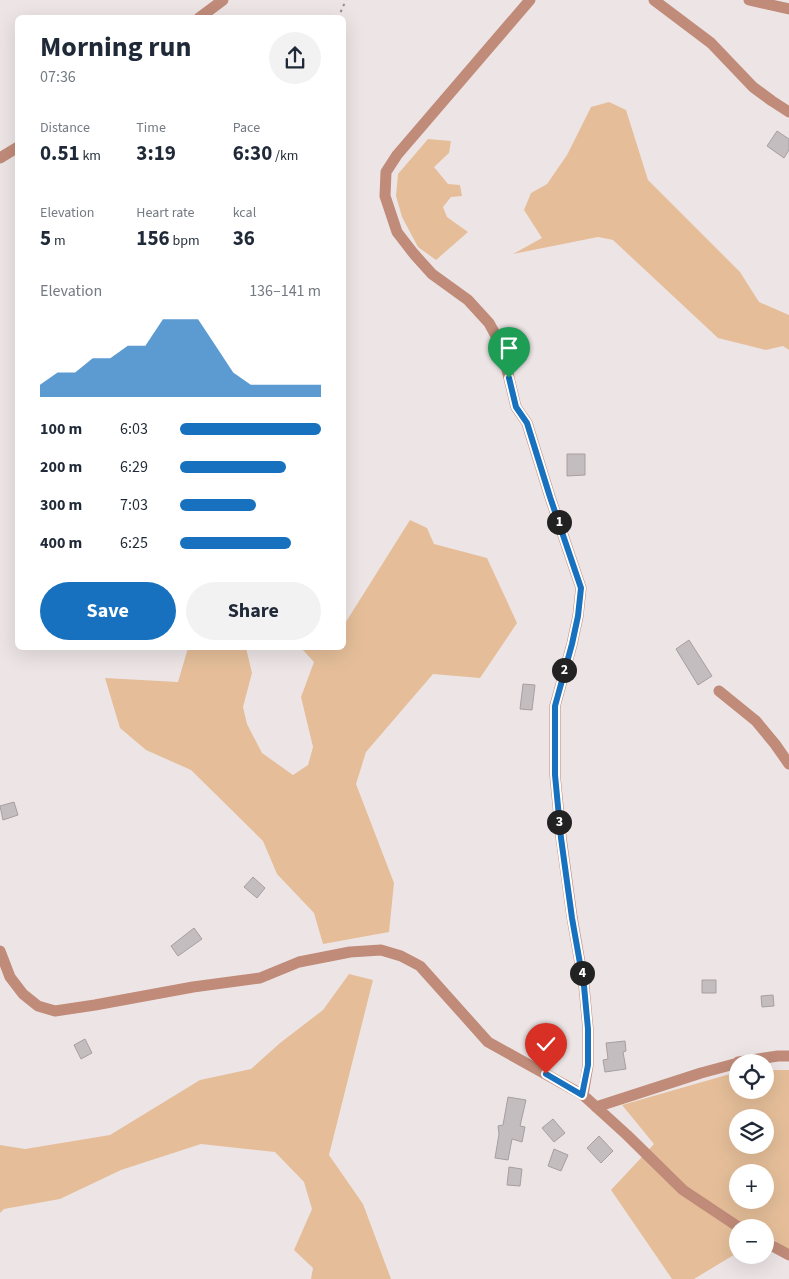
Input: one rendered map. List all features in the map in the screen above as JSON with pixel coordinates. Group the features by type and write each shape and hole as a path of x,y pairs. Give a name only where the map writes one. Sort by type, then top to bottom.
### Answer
{"street":[{"path":"204,15 223,0"},
{"path":"530,0 397,155 386,172 385,196 397,232 414,254 432,274 468,300 488,323 501,345 516,407 527,423 581,588 572,644 555,706 555,758 561,838 584,986 588,1029 588,1065 582,1095"},
{"path":"654,0 711,43 752,87 789,112"},
{"path":"749,0 789,9"},
{"path":"0,158 15,148"},
{"path":"719,691 756,721 789,764"},
{"path":"0,951 10,977 23,994 38,1006 55,1011 193,987 260,978 299,962 350,952 381,950 401,956 420,966 488,1042 582,1095 683,1190 729,1221"},
{"path":"783,1056 789,1051"},
{"path":"596,1107 729,1065"},
{"path":"774,1247 789,1255"}],"path":[{"path":"339,15 346,0"}],"shaded area":[{"path":"609,102 626,110 648,180 740,272 759,302 789,315 789,350 783,346 766,350 718,338 613,240 598,237 513,254 542,238 524,210 531,193 547,184 567,155 591,107"},
{"path":"428,139 451,141 449,153 434,167 448,184 460,185 462,196 451,197 443,207 447,217 468,232 436,260 418,247 402,217 396,196 398,174"},
{"path":"410,520 427,528 434,544 487,558 517,623 480,678 433,674 366,752 356,784 394,883 389,932 323,944 314,913 277,874 263,841 191,770 146,750 120,728 105,678 178,682 187,650 246,650 252,673 243,707 247,724 262,753 293,775 308,765 313,747 301,697 314,662 303,650 346,650 346,622"},
{"path":"349,974 373,980 329,1155 363,1204 391,1279 311,1279 313,1268 294,1250 312,1209 304,1182 275,1152 201,1144 121,1170 60,1199 4,1209 0,1213 0,1145 25,1149 110,1135 200,1080 251,1069 280,1043 323,1010"},
{"path":"774,1070 789,1070 789,1253 774,1240 774,1219 729,1219 729,1258 694,1279 672,1279 611,1190 654,1144 622,1105 729,1074 729,1099 774,1099"}],"building":[{"path":"777,131 789,139 789,150 784,158 767,146"},
{"path":"567,454 585,454 585,475 567,476"},
{"path":"689,640 712,676 698,685 676,649"},
{"path":"523,684 535,685 532,710 520,709"},
{"path":"14,802 18,815 3,820 0,806"},
{"path":"253,877 265,888 257,898 244,887"},
{"path":"194,928 202,939 178,956 171,946"},
{"path":"702,980 716,980 716,993 702,993"},
{"path":"773,995 774,1006 762,1007 761,996"},
{"path":"85,1039 92,1053 81,1059 74,1045"},
{"path":"625,1041 626,1051 623,1052 626,1069 605,1072 603,1060 608,1059 606,1043"},
{"path":"508,1097 526,1100 520,1126 525,1127 522,1142 512,1139 508,1160 495,1158 499,1134 498,1126 503,1125"},
{"path":"553,1119 565,1133 554,1142 542,1128"},
{"path":"599,1136 613,1151 601,1163 587,1148"},
{"path":"554,1149 568,1155 561,1171 548,1166"},
{"path":"509,1167 522,1169 520,1186 507,1185"}],"route":[{"path":"509,378 516,407 527,423 581,588 572,644 555,706 555,775 561,838 584,986 588,1029 588,1065 582,1095 546,1074"}]}
